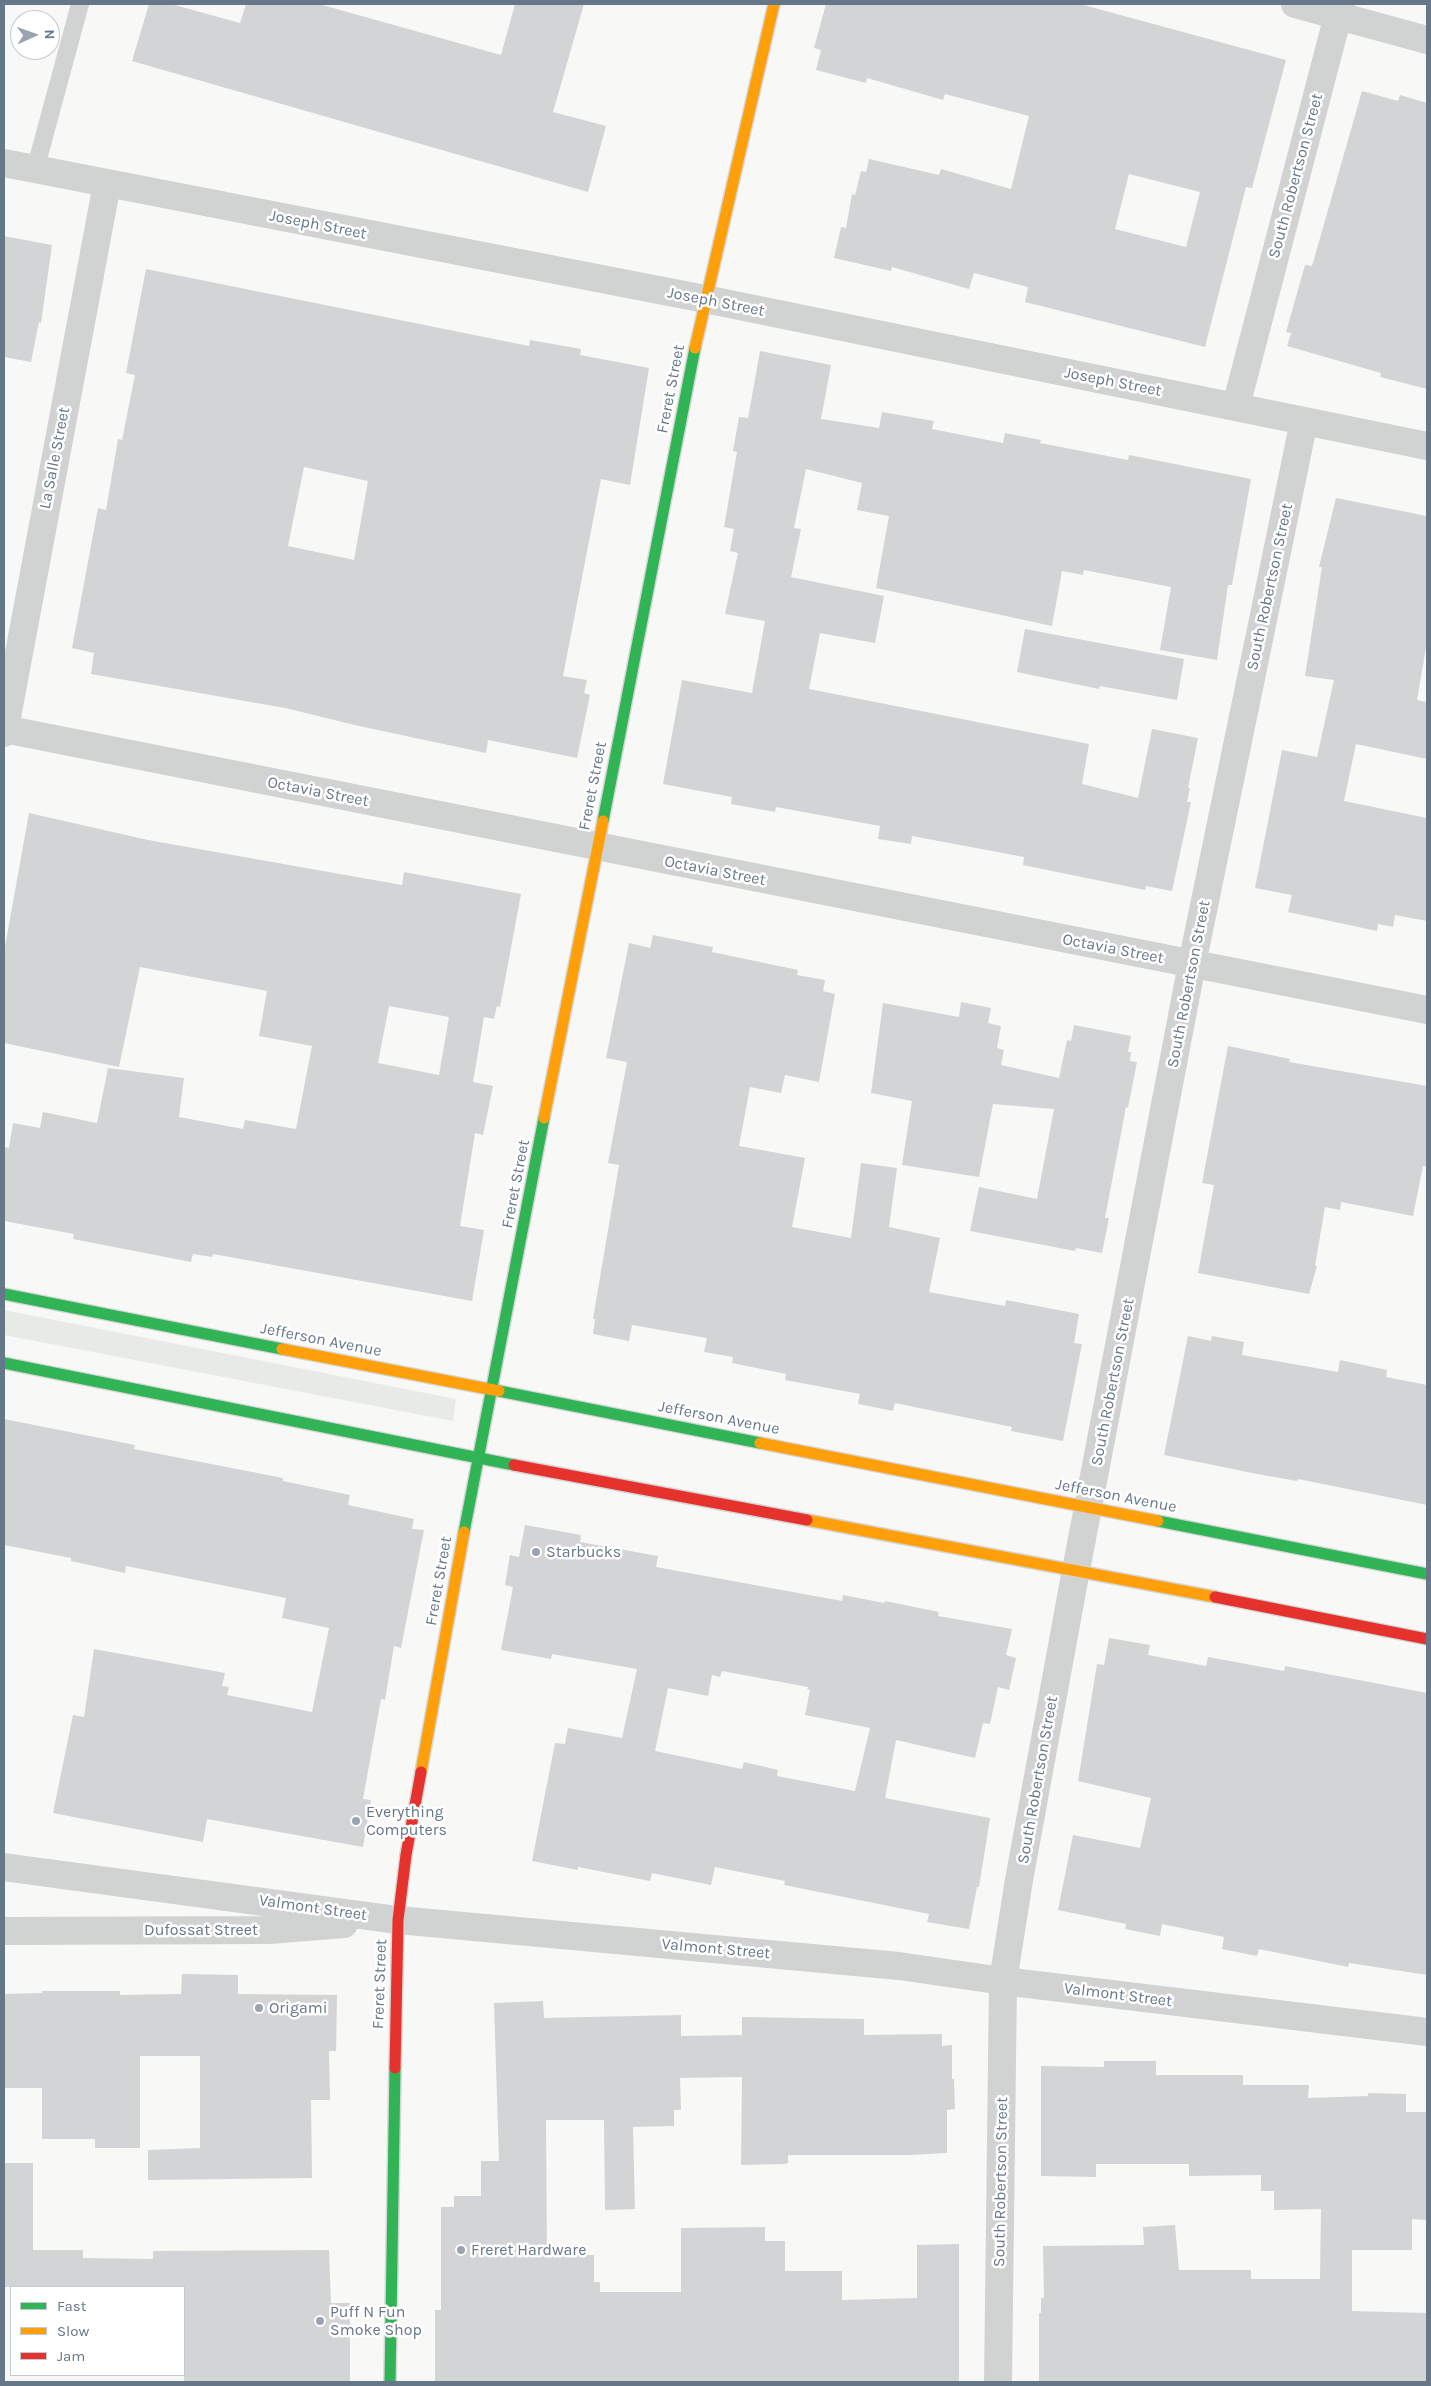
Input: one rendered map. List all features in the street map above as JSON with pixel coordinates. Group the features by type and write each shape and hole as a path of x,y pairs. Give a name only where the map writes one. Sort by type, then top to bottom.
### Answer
{"street":[{"name":"Freret Street","path":"390,2382 398,1920 406,1855 478,1458 705,299 774,4"},
{"path":"1295,4 1339,10 1427,40"},
{"name":"South Robertson Street","path":"1236,406 1339,10"},
{"name":"Joseph Street","path":"4,164 705,299 1427,446"},
{"name":"La Salle Street","path":"4,730 107,184"},
{"name":"South Robertson Street","path":"998,2382 1003,1982 1019,1880 1076,1570 1192,964 1304,421"},
{"name":"Octavia Street","path":"4,730 1427,1010"},
{"name":"Jefferson Avenue","path":"4,1294 1427,1574"},
{"path":"4,1363 478,1458 1076,1570 1427,1639"},
{"name":"Valmont Street","path":"4,1867 398,1920 899,1966 1003,1982 1427,2032"},
{"name":"Dufossat Street","path":"4,1931 269,1930 398,1920"}],"lane":[{"path":"35,170 80,4"}],"shaded area":[{"path":"4,1310 456,1399 453,1421 4,1335"}],"building":[{"path":"149,4 171,4 240,23 246,4 319,4 501,55 515,4 584,4 553,112 606,126 588,192 132,61"},
{"path":"826,4 1080,4 1286,60 1252,188 1246,187 1205,347 1025,302 1028,287 974,273 969,289 892,267 891,271 834,258 841,227 846,228 852,194 855,195 861,171 866,172 869,159 939,175 941,169 1011,189 1029,116 945,94 943,100 867,78 866,83 816,70 821,50 814,48","holes":["1129,174 1200,192 1186,247 1115,229"]},
{"path":"1362,91 1398,101 1400,95 1427,103 1427,389 1380,377 1381,373 1287,346 1291,333 1286,332 1305,265 1312,266"},
{"path":"4,236 52,245 41,323 39,322 31,362 4,357"},
{"path":"146,269 529,346 530,340 581,349 580,355 649,368 630,485 601,479 563,676 587,680 584,693 590,695 577,758 488,740 486,753 285,708 91,674 94,653 72,648 98,508 106,510 118,439 122,440 135,375 126,373","holes":["304,467 368,481 354,560 288,546"]},
{"path":"760,351 831,365 821,419 879,428 882,412 934,421 932,429 1003,443 1005,433 1041,440 1040,443 1128,460 1129,455 1251,479 1232,585 1228,585 1217,660 1160,650 1171,587 1084,570 1083,575 1062,571 1052,626 876,588 889,516 857,510 862,483 806,469 794,528 801,529 791,577 884,596 875,643 820,633 809,689 1089,744 1082,784 1138,798 1152,729 1198,738 1188,788 1190,788 1187,802 1191,802 1172,891 1146,886 1145,890 1023,865 1024,857 912,836 911,844 878,839 880,826 776,807 775,812 731,804 732,797 663,784 682,680 752,693 765,621 725,614 738,553 730,551 734,529 724,527 737,452 733,451 739,417 748,418"},
{"path":"1336,498 1427,516 1427,642 1417,700 1427,702 1427,759 1356,744 1344,801 1427,818 1427,921 1395,915 1393,927 1378,924 1377,931 1288,912 1292,895 1255,888 1282,750 1317,757 1334,680 1305,676 1322,567 1319,567"},
{"path":"1025,629 1184,659 1177,700 1100,686 1099,689 1017,672"},
{"path":"29,813 148,840 402,885 404,872 521,894 500,1007 497,1006 494,1019 484,1017 473,1082 493,1086 483,1135 475,1133 460,1226 484,1230 472,1301 213,1254 212,1257 193,1254 191,1262 73,1239 74,1234 4,1221 4,1147 9,1148 13,1123 40,1128 43,1112 97,1123 108,1068 184,1078 179,1117 243,1129 245,1120 296,1129 312,1046 259,1036 267,991 140,967 119,1067 4,1043 4,952","holes":["389,1006 449,1017 439,1075 378,1063"]},
{"path":"653,935 713,947 712,952 798,970 797,975 825,980 823,991 835,994 819,1082 785,1075 781,1093 750,1087 739,1146 805,1158 792,1227 851,1238 861,1163 897,1168 889,1227 940,1238 929,1292 1005,1306 1006,1300 1079,1314 1074,1343 1082,1344 1063,1441 1011,1431 1012,1427 895,1403 893,1411 858,1404 860,1394 785,1380 786,1374 732,1363 733,1357 704,1352 707,1338 632,1325 629,1341 593,1334 595,1319 593,1319 619,1165 608,1163 627,1062 606,1058 629,943 650,948"},
{"path":"961,1002 991,1008 988,1023 1001,1026 997,1048 1004,1050 1001,1065 1059,1078 1067,1040 1071,1041 1074,1025 1131,1036 1128,1052 1131,1052 1130,1061 1137,1062 1128,1108 1126,1107 1105,1218 1109,1218 1102,1253 1076,1248 1075,1251 970,1231 979,1187 1037,1199 1054,1109 993,1104 979,1177 902,1165 912,1101 871,1093 883,1003 959,1017"},
{"path":"1228,1046 1290,1059 1289,1062 1427,1086 1427,1167 1423,1166 1413,1216 1341,1202 1340,1210 1325,1207 1315,1266 1317,1266 1309,1294 1198,1273 1214,1185 1202,1183"},
{"path":"1188,1336 1211,1341 1212,1336 1244,1342 1242,1355 1338,1372 1340,1360 1387,1370 1386,1377 1427,1385 1427,1505 1164,1455"},
{"path":"4,1419 135,1445 134,1449 283,1478 283,1481 350,1495 348,1505 414,1519 412,1529 424,1530 401,1648 394,1646 385,1700 381,1699 363,1799 371,1800 363,1847 207,1819 203,1842 53,1813 73,1715 84,1717 94,1649 225,1673 222,1686 229,1687 227,1695 312,1712 329,1628 282,1618 286,1598 126,1566 125,1573 71,1561 71,1558 4,1545"},
{"path":"525,1525 581,1535 580,1542 658,1556 656,1567 842,1601 843,1595 884,1603 885,1601 939,1612 938,1616 1012,1629 1006,1655 1016,1658 1009,1690 998,1687 990,1724 983,1723 975,1758 896,1740 885,1798 990,1818 979,1887 977,1887 969,1929 927,1922 929,1914 784,1885 785,1881 715,1867 711,1885 652,1873 650,1881 578,1867 578,1870 532,1861 555,1743 565,1744 568,1728 622,1738 637,1669 552,1654 551,1659 501,1650 513,1587 505,1585 510,1555 519,1557","holes":["722,1671 808,1687 807,1689 810,1690 805,1715 870,1728 855,1791 777,1776 778,1770 744,1762 742,1769 655,1751 668,1688 708,1696 712,1675 720,1677"]},
{"path":"1109,1638 1150,1645 1148,1655 1206,1666 1208,1657 1284,1671 1285,1666 1427,1693 1427,1975 1349,1963 1348,1967 1259,1949 1257,1956 1222,1949 1224,1937 1162,1924 1160,1936 1125,1929 1126,1924 1058,1910 1073,1835 1140,1848 1151,1798 1078,1781 1097,1664 1104,1665"},
{"path":"182,1974 238,1975 238,1994 337,1995 336,2051 329,2051 330,2100 311,2100 312,2178 148,2180 148,2150 200,2148 200,2056 140,2056 140,2148 95,2148 95,2139 42,2139 42,2088 4,2088 4,1994 42,1993 42,1991 120,1991 120,1995 181,1994"},
{"path":"543,2001 544,2018 681,2015 681,2036 742,2035 742,2017 864,2019 864,2035 942,2034 942,2046 952,2045 952,2079 954,2079 955,2109 947,2110 947,2153 909,2155 788,2155 788,2163 785,2164 741,2165 742,2077 680,2078 681,2110 674,2110 674,2126 633,2127 635,2209 605,2210 604,2120 546,2120 547,2255 594,2255 594,2282 600,2282 600,2292 681,2292 681,2228 765,2227 765,2241 785,2241 785,2271 842,2271 842,2300 917,2298 917,2245 959,2244 959,2382 435,2382 435,2310 441,2310 441,2207 454,2207 454,2196 481,2196 481,2161 499,2161 494,2003"},
{"path":"1104,2061 1156,2061 1156,2075 1243,2075 1243,2085 1309,2085 1308,2098 1368,2096 1368,2093 1406,2094 1406,2112 1427,2112 1427,2220 1412,2219 1412,2250 1352,2250 1352,2311 1427,2313 1427,2382 1039,2382 1039,2313 1041,2313 1041,2298 1044,2298 1043,2246 1144,2245 1143,2227 1175,2225 1179,2270 1251,2270 1251,2279 1320,2279 1321,2209 1274,2210 1274,2191 1261,2191 1261,2175 1189,2176 1189,2164 1096,2164 1096,2177 1041,2176 1041,2066 1104,2067"},
{"path":"4,2163 33,2163 33,2250 83,2250 83,2258 153,2259 153,2251 329,2250 331,2303 350,2303 350,2382 184,2382 185,2286 4,2287"}],"traffic: fast":[{"path":"603,821 695,348"},
{"path":"464,1532 544,1118"},
{"path":"4,1294 282,1349"},
{"path":"4,1363 514,1465"},
{"path":"499,1391 760,1443"},
{"path":"1158,1521 1427,1574"},
{"path":"390,2382 395,2068"}],"traffic: slow":[{"path":"695,348 774,4"},
{"path":"544,1118 603,821"},
{"path":"282,1349 499,1391"},
{"path":"760,1443 1158,1521"},
{"path":"807,1520 1215,1597"},
{"path":"421,1772 464,1532"}],"traffic: jam":[{"path":"514,1465 807,1520"},
{"path":"1215,1597 1427,1639"},
{"path":"395,2068 398,1920 406,1855 421,1772"}],"place":[{"name":"Starbucks","path":"536,1552"},
{"name":"Everything Computers","path":"356,1821"},
{"name":"Origami","path":"259,2008"},
{"name":"Freret Hardware","path":"461,2250"},
{"name":"Puff N Fun Smoke Shop","path":"320,2321"}]}
